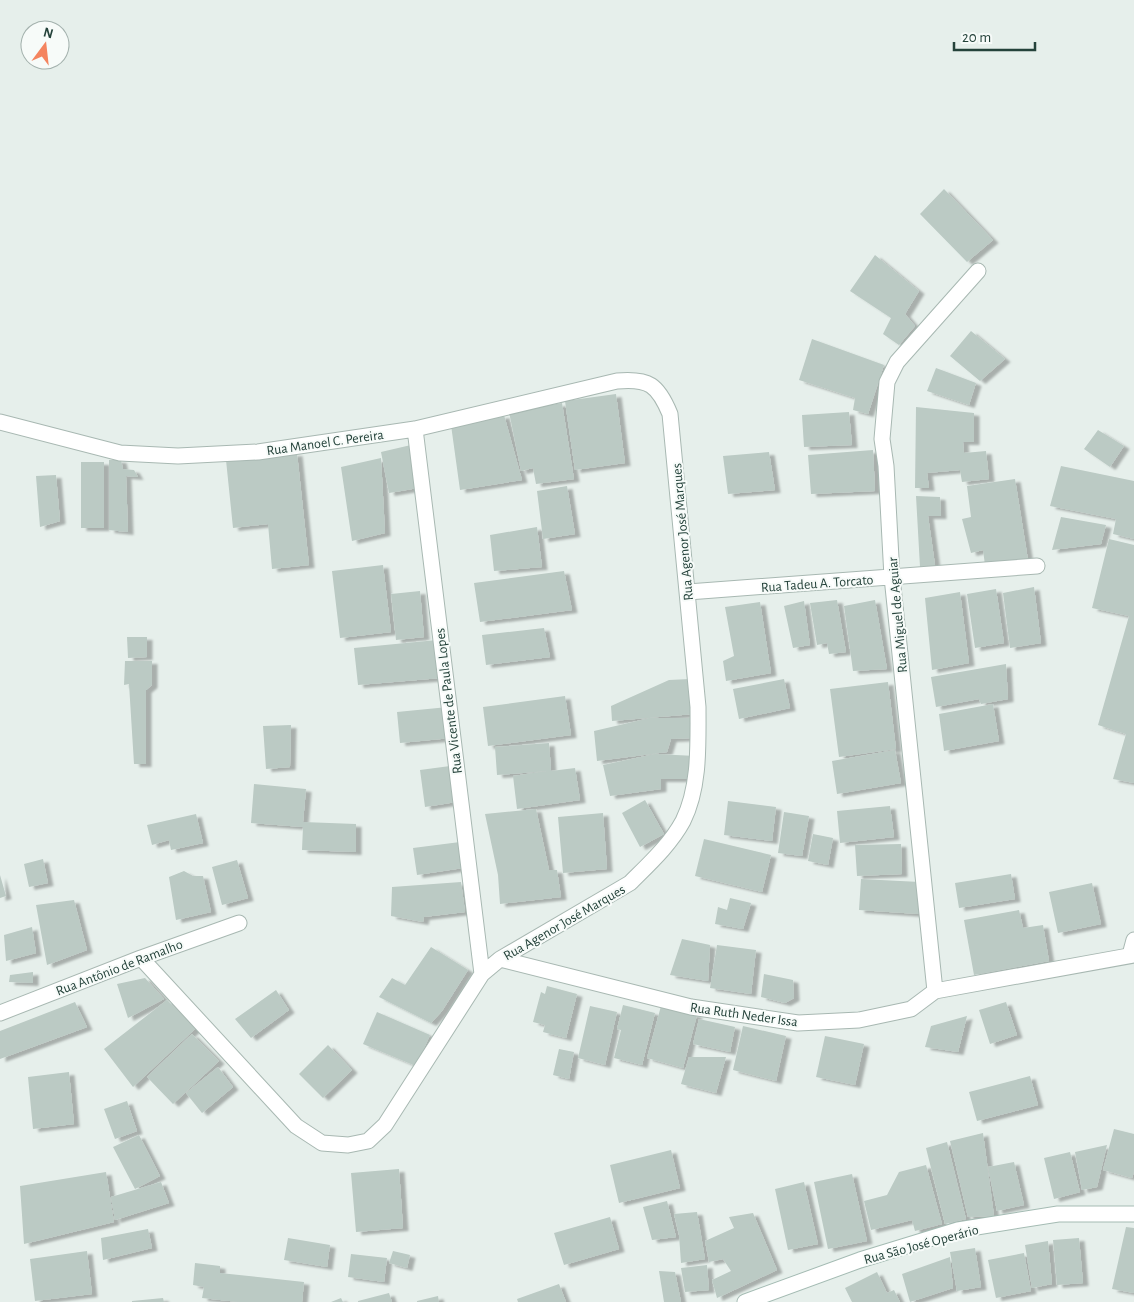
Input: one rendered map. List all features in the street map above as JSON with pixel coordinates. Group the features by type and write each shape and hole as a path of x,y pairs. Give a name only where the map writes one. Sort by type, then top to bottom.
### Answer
{"street":[{"name":"Rua Miguel de Aguiar","path":"935,991 892,577 886,466 882,439 887,382 897,362 978,271"},
{"name":"Rua Manoel C. Pereira","path":"0,422 120,453 154,455 258,452 415,429 617,381 632,380 649,383"},
{"name":"Rua Agenor José Marques","path":"141,958 296,1126 322,1142 348,1145 368,1141 385,1125 482,974 500,959 630,883 662,850 683,821 693,790 698,750 698,707 670,414 664,398 649,383"},
{"name":"Rua Vicente de Paula Lopes","path":"415,429 482,974"},
{"name":"Rua Tadeu A. Torcato","path":"688,592 1037,566"},
{"name":"Rua Antônio de Ramalho","path":"0,1013 141,958 239,923"},
{"path":"1132,955 1134,940"},
{"name":"Rua Ruth Neder Issa","path":"500,959 691,1007 798,1024 859,1020 911,1009 935,991 1132,955"},
{"name":"Rua São José Operário","path":"745,1302 860,1260 958,1230 1058,1214 1134,1214"}],"building":[{"path":"944,189 993,240 967,262 920,214"},
{"path":"875,255 919,291 905,314 915,326 899,345 883,334 891,318 850,291"},
{"path":"971,331 1005,359 980,381 950,356"},
{"path":"812,339 884,365 868,414 853,410 855,398 799,380"},
{"path":"936,368 976,383 969,405 927,391"},
{"path":"616,394 625,463 575,470 565,401"},
{"path":"562,403 574,479 536,484 533,468 521,471 509,412"},
{"path":"916,407 974,413 974,442 963,442 964,453 986,451 989,479 962,482 960,470 927,473 929,488 915,488"},
{"path":"849,412 852,445 804,447 802,415"},
{"path":"504,415 522,480 460,490 451,425"},
{"path":"1098,430 1124,446 1110,467 1084,449"},
{"path":"411,445 418,488 389,493 381,452"},
{"path":"873,450 875,491 811,494 808,455"},
{"path":"769,452 775,490 728,494 723,456"},
{"path":"297,453 309,565 272,569 268,524 233,528 226,460"},
{"path":"381,458 385,533 352,541 341,467"},
{"path":"109,460 121,460 123,469 134,470 138,477 126,476 128,532 109,530"},
{"path":"81,462 104,462 104,528 81,528"},
{"path":"1061,466 1134,481 1134,539 1113,534 1116,519 1050,506"},
{"path":"56,475 60,521 40,527 36,476"},
{"path":"1015,479 1028,560 985,565 983,550 971,553 962,519 971,517 967,486"},
{"path":"567,486 575,534 543,539 537,491"},
{"path":"916,496 940,497 941,516 928,516 935,565 920,567"},
{"path":"1061,517 1106,525 1101,544 1052,550"},
{"path":"537,527 542,567 494,571 490,535"},
{"path":"1109,539 1134,545 1134,783 1113,779 1126,734 1098,725 1129,616 1092,608"},
{"path":"383,565 391,632 340,638 332,571"},
{"path":"564,571 572,610 480,622 474,583"},
{"path":"1034,587 1041,643 1010,648 1003,593"},
{"path":"996,589 1004,643 975,648 967,594"},
{"path":"420,591 424,637 396,640 391,594"},
{"path":"960,592 969,663 932,670 925,598"},
{"path":"837,600 846,652 829,654 827,643 817,645 810,603"},
{"path":"875,600 887,669 853,671 844,606"},
{"path":"804,601 810,645 793,648 784,606"},
{"path":"760,602 771,673 726,681 723,661 734,656 725,607"},
{"path":"544,628 550,657 486,665 482,635"},
{"path":"127,637 147,637 147,657 128,658"},
{"path":"437,640 441,678 358,685 354,648"},
{"path":"125,661 152,661 152,685 146,690 146,764 134,764 129,684 124,685"},
{"path":"1006,664 1008,699 981,704 979,699 936,707 931,677"},
{"path":"690,679 694,714 612,721 611,706 669,680"},
{"path":"784,679 790,708 739,719 733,689"},
{"path":"888,682 896,749 839,757 830,689"},
{"path":"565,696 571,735 488,746 483,707"},
{"path":"993,704 999,741 944,751 939,714"},
{"path":"448,707 451,738 400,743 397,712"},
{"path":"650,718 693,718 692,738 671,739 667,752 597,761 594,731"},
{"path":"291,725 290,767 266,769 263,726"},
{"path":"549,743 551,771 575,768 580,800 517,809 513,776 547,771 497,775 495,747"},
{"path":"895,750 901,783 837,794 832,761"},
{"path":"655,754 696,756 691,779 661,779 661,789 610,796 603,765"},
{"path":"450,766 456,802 425,807 420,770"},
{"path":"254,784 306,789 303,822 356,824 356,852 302,850 303,827 251,823"},
{"path":"645,800 664,834 640,847 622,813"},
{"path":"728,801 776,807 772,841 724,835"},
{"path":"890,806 894,837 840,843 837,811"},
{"path":"536,809 549,870 557,870 561,897 500,904 498,875 485,814"},
{"path":"784,812 809,816 802,856 778,853"},
{"path":"603,813 607,869 563,873 558,817"},
{"path":"196,814 203,843 171,850 169,840 152,845 147,825"},
{"path":"813,834 833,838 828,865 808,861"},
{"path":"704,839 771,855 762,892 695,876"},
{"path":"460,842 463,868 417,875 413,848"},
{"path":"901,844 902,874 857,876 855,845"},
{"path":"43,859 48,883 29,887 24,864"},
{"path":"237,860 248,898 222,905 212,867"},
{"path":"184,871 193,876 203,876 211,912 176,920 169,877"},
{"path":"1011,874 1015,899 959,908 955,883"},
{"path":"0,875 6,896 0,898"},
{"path":"861,879 920,882 919,914 859,910"},
{"path":"461,882 465,912 424,917 423,922 391,916 392,887"},
{"path":"1092,883 1101,924 1058,933 1049,892"},
{"path":"730,898 751,903 743,929 715,924 718,907 727,910"},
{"path":"74,900 87,950 47,965 36,905"},
{"path":"1019,910 1023,928 1043,925 1049,961 974,975 964,920"},
{"path":"32,927 36,953 6,961 4,935"},
{"path":"682,939 710,945 708,981 670,975"},
{"path":"717,945 756,950 751,994 710,988"},
{"path":"431,947 468,970 442,1011 431,1023 379,997 392,978 405,985"},
{"path":"33,972 33,983 9,982 10,975"},
{"path":"764,974 793,980 794,998 785,1003 761,997"},
{"path":"145,978 164,999 128,1018 117,984"},
{"path":"547,986 577,994 566,1038 543,1032 545,1025 533,1022 541,992 545,994"},
{"path":"276,990 289,1010 251,1038 235,1019"},
{"path":"167,1000 196,1028 133,1087 104,1049"},
{"path":"75,1002 87,1027 0,1059 0,1031"},
{"path":"1006,1002 1017,1035 990,1044 979,1010"},
{"path":"623,1005 655,1013 642,1065 614,1058 621,1030 617,1029"},
{"path":"590,1006 617,1012 605,1065 578,1058"},
{"path":"661,1006 697,1015 683,1068 647,1058"},
{"path":"377,1012 430,1035 416,1066 363,1044"},
{"path":"967,1016 958,1052 925,1047 931,1026"},
{"path":"699,1019 735,1027 730,1052 693,1044"},
{"path":"743,1026 786,1036 776,1081 733,1070"},
{"path":"192,1034 219,1061 173,1104 147,1077"},
{"path":"825,1036 864,1044 855,1085 816,1077"},
{"path":"328,1045 352,1070 323,1098 299,1074"},
{"path":"559,1049 574,1052 569,1079 553,1075"},
{"path":"689,1057 726,1057 716,1093 681,1084"},
{"path":"218,1067 233,1087 202,1113 186,1093"},
{"path":"69,1072 74,1124 33,1129 28,1077"},
{"path":"1030,1076 1038,1105 977,1121 969,1092"},
{"path":"127,1101 137,1131 115,1139 104,1109"},
{"path":"1114,1129 1134,1134 1134,1172 1132,1178 1103,1170"},
{"path":"983,1133 994,1216 968,1217 950,1141"},
{"path":"139,1135 160,1176 135,1189 113,1147"},
{"path":"947,1142 966,1219 945,1224 926,1148"},
{"path":"1107,1145 1097,1187 1082,1190 1075,1152"},
{"path":"671,1150 680,1188 619,1203 610,1165"},
{"path":"1070,1152 1080,1192 1054,1199 1044,1158"},
{"path":"1014,1162 1024,1205 997,1211 988,1167"},
{"path":"926,1165 942,1224 915,1231 912,1220 871,1230 864,1201 887,1195 899,1172"},
{"path":"399,1169 403,1228 356,1232 351,1173"},
{"path":"106,1172 114,1222 24,1244 20,1186"},
{"path":"852,1174 867,1241 828,1249 814,1182"},
{"path":"161,1182 169,1203 115,1220 111,1197"},
{"path":"804,1182 818,1244 788,1250 775,1189"},
{"path":"667,1201 676,1237 652,1240 643,1207"},
{"path":"697,1212 705,1259 681,1263 679,1235 674,1214"},
{"path":"753,1213 777,1270 717,1298 712,1280 731,1271 723,1259 709,1262 705,1241 734,1228 729,1217"},
{"path":"610,1217 619,1249 564,1265 554,1233"},
{"path":"1126,1227 1134,1228 1134,1293 1112,1289"},
{"path":"148,1229 152,1248 103,1260 101,1238"},
{"path":"288,1238 330,1245 327,1267 284,1260"},
{"path":"1079,1238 1083,1283 1057,1285 1053,1240"},
{"path":"1048,1241 1052,1284 1032,1288 1025,1245"},
{"path":"975,1248 981,1287 957,1291 950,1252"},
{"path":"87,1251 92,1294 35,1301 30,1259"},
{"path":"393,1251 410,1255 407,1268 389,1263"},
{"path":"1024,1253 1031,1291 996,1298 988,1260"},
{"path":"351,1254 387,1258 384,1282 348,1277"},
{"path":"950,1257 953,1288 910,1302 902,1274"},
{"path":"195,1263 220,1266 220,1273 304,1282 302,1302 239,1302 202,1298 204,1287 193,1285"},
{"path":"707,1265 709,1290 685,1292 681,1268"},
{"path":"659,1271 675,1272 681,1302 664,1302"},
{"path":"877,1272 887,1293 894,1290 900,1302 852,1302 845,1288"},
{"path":"559,1284 566,1302 518,1302 517,1299"},
{"path":"389,1293 392,1302 358,1302 358,1301"},
{"path":"438,1296 439,1302 417,1302 417,1301"},
{"path":"163,1298 164,1302 132,1302 132,1301"},
{"path":"341,1298 343,1302 331,1302"}]}
